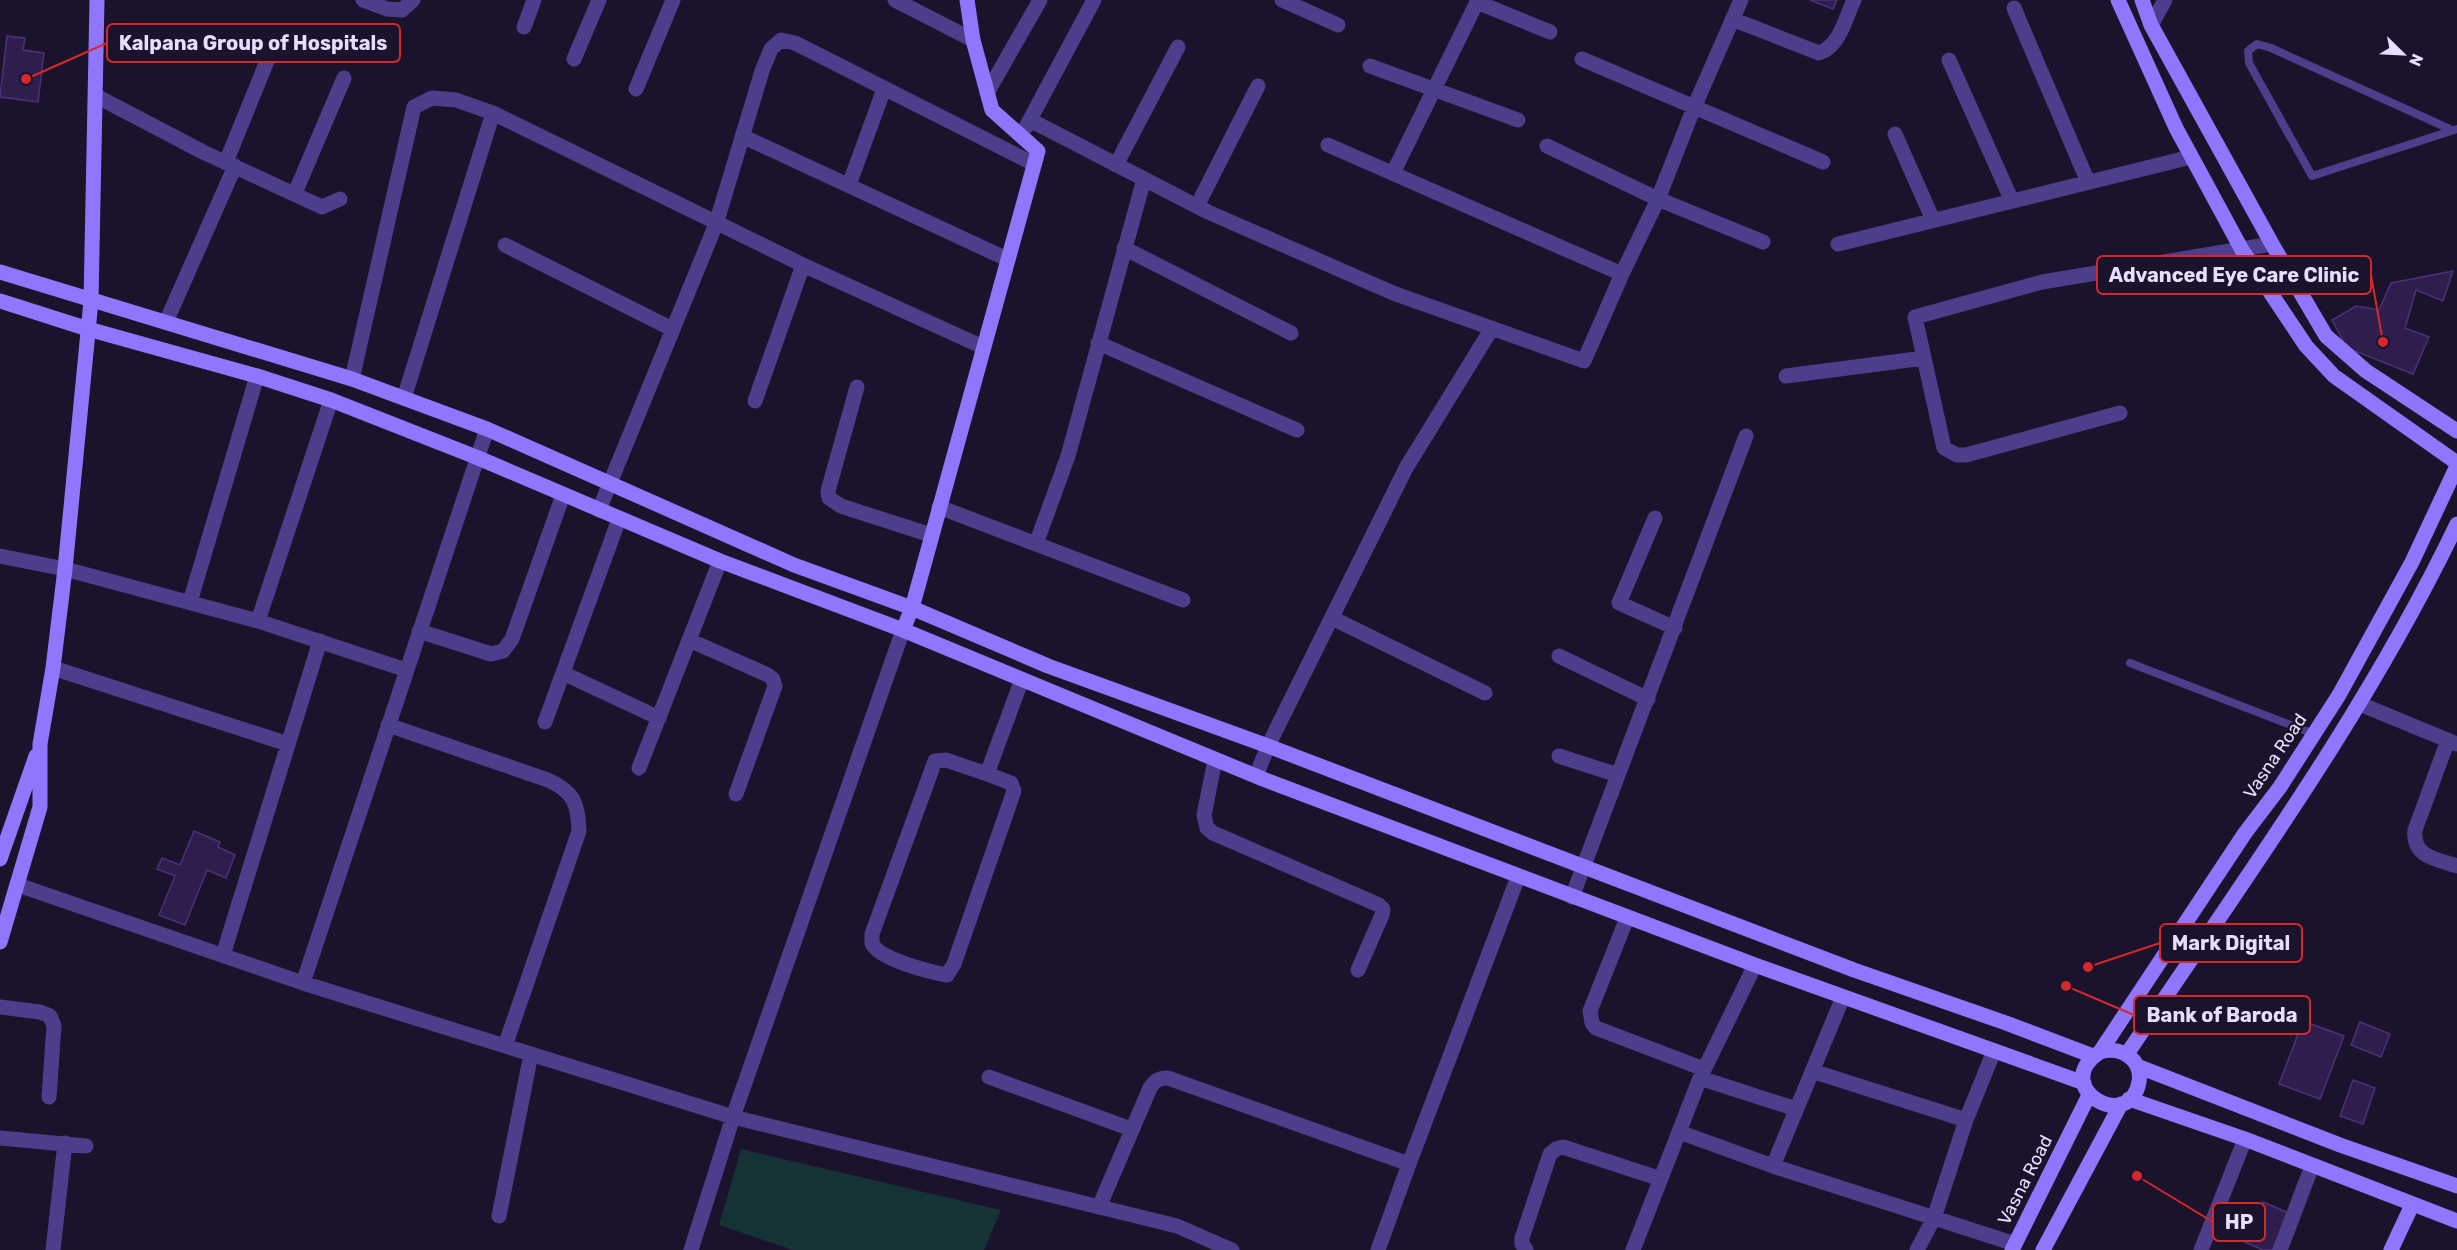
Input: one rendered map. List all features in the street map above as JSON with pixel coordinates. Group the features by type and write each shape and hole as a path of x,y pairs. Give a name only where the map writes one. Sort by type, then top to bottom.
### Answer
{"street":[{"path":"0,860 40,744 53,668 65,569 92,301 97,0"},
{"path":"363,0 387,9 402,10 414,0"},
{"path":"574,59 599,0"},
{"path":"636,89 673,0"},
{"path":"895,0 973,40"},
{"path":"692,1250 733,1117 912,608 1038,151 992,110 973,40 967,0"},
{"path":"987,93 1040,0"},
{"path":"1021,136 1094,0"},
{"path":"1030,120 1197,206 1393,294 1584,361 1658,199 1695,105 1741,0"},
{"path":"1732,19 1819,53 1828,50 1835,43 1854,0"},
{"path":"2118,0 2132,35 2191,157 2242,250 2306,346 2334,376 2457,464"},
{"path":"2142,0 2151,25 2272,244 2326,336 2366,371 2457,431"},
{"path":"2151,25 2165,0"},
{"path":"524,27 532,1"},
{"path":"1287,1 1338,25"},
{"path":"1393,173 1475,1 1550,32"},
{"path":"2014,8 2088,182"},
{"path":"599,510 716,224 771,49 781,40 795,44 1034,164"},
{"path":"1116,165 1178,47"},
{"path":"166,322 231,164 272,49"},
{"path":"1582,59 1695,105 1823,162"},
{"path":"1949,60 2012,201"},
{"path":"1370,66 1518,120"},
{"path":"295,194 344,78"},
{"path":"1197,206 1258,86"},
{"path":"849,186 884,88"},
{"path":"96,96 322,207 340,199"},
{"path":"352,379 414,107 432,98 456,100 493,113 716,224 983,347"},
{"path":"404,398 493,113"},
{"path":"1895,134 1933,220"},
{"path":"742,136 1007,259"},
{"path":"1328,145 1622,274"},
{"path":"1546,146 1658,199 1763,242"},
{"path":"1838,244 2191,157"},
{"path":"1036,544 1068,456 1144,179"},
{"path":"2120,413 1966,455 1958,455 1944,448 1916,317 2042,282 2272,244"},
{"path":"505,245 672,329"},
{"path":"1124,248 1291,333"},
{"path":"755,401 803,265"},
{"path":"0,272 352,379 404,398 487,429 794,565 912,608 1048,666 1268,746 1854,970 2096,1054 2116,1050 2132,1060 2340,1145 2457,1186"},
{"path":"0,301 331,400 477,458 720,561 903,630 1215,760 1627,918 1994,1050 2087,1089 2104,1105 2125,1102 2245,1139 2457,1221"},
{"path":"1256,776 1268,746 1409,462 1492,328"},
{"path":"1098,343 1297,430"},
{"path":"1786,376 1924,358"},
{"path":"190,602 256,376"},
{"path":"857,387 828,491 829,498 841,506 931,535"},
{"path":"258,621 331,400"},
{"path":"303,983 487,429"},
{"path":"1572,897 1746,436"},
{"name":"Vasna Road","path":"2096,1054 2245,833 2280,787 2339,695 2412,562 2457,464"},
{"path":"419,631 491,654 503,651 512,639 563,495"},
{"path":"939,507 1183,600"},
{"path":"1655,518 1619,603 1675,628"},
{"path":"545,722 619,519"},
{"path":"2132,1060 2360,704 2427,585 2457,524"},
{"path":"0,556 65,569 258,621 406,670"},
{"path":"639,768 720,561"},
{"path":"1332,618 1485,693"},
{"path":"689,640 773,679 775,686 736,794"},
{"path":"223,955 320,641"},
{"path":"1560,656 1648,699"},
{"path":"53,668 288,744"},
{"path":"563,673 659,718"},
{"path":"987,774 1022,679"},
{"path":"2360,704 2452,742 2415,830 2414,841 2424,855 2457,866"},
{"path":"388,725 548,780 563,787 574,800 578,813 579,831 505,1046"},
{"path":"0,942 40,807 40,744"},
{"path":"1558,756 1618,775"},
{"path":"946,760 987,774 1011,783 1014,791 954,964 947,975 934,973 880,953 874,949 872,934 935,761 946,760"},
{"path":"1215,760 1204,815 1207,828 1213,833 1379,904 1383,909 1358,970"},
{"path":"2245,833 2267,847"},
{"path":"1378,1250 1518,877"},
{"path":"18,885 303,983 733,1117 1177,1226 1232,1250"},
{"path":"1627,918 1590,1011 1592,1023 1596,1028 1702,1073 1796,1109"},
{"path":"1633,1250 1702,1073 1755,965"},
{"path":"1773,1166 1843,997"},
{"path":"0,1006 40,1012 50,1016 54,1026 49,1096"},
{"path":"1917,1250 1934,1218 1966,1120 1994,1050"},
{"path":"499,1216 531,1054"},
{"path":"2087,1089 2084,1071 2096,1054"},
{"path":"2043,1250 2125,1102 2138,1085 2140,1077 2132,1060"},
{"path":"1812,1071 1966,1120"},
{"path":"989,1077 1131,1129"},
{"path":"1099,1207 1131,1129 1154,1082 1160,1078 1168,1078 1409,1164"},
{"name":"Vasna Road","path":"2013,1247 2087,1089"},
{"path":"1679,1132 2013,1247"},
{"path":"0,1138 86,1146"},
{"path":"2201,1250 2245,1139"},
{"path":"53,1250 65,1143"},
{"path":"1526,1250 1522,1244 1522,1238 1550,1154 1556,1149 1563,1147 1661,1179"},
{"path":"2280,1250 2312,1166"},
{"path":"2391,1250 2412,1205"}],"lane":[{"path":"2257,44 2271,48 2455,129 2312,176 2249,63 2248,51 2257,44"},
{"path":"2130,663 2314,734"}],"green space":[{"path":"741,1149 1001,1210 984,1250 793,1250 719,1225"}],"building":[{"path":"1810,0 1837,0 1833,9"},
{"path":"7,36 25,38 23,50 44,53 38,102 0,97"},
{"path":"2453,271 2443,301 2416,290 2405,328 2429,337 2413,374 2347,348 2332,320 2356,306 2379,310 2391,283"},
{"path":"194,831 220,842 218,847 235,855 226,878 207,870 185,925 159,915 175,876 157,869 162,858 180,865"},
{"path":"2303,1021 2344,1036 2320,1099 2279,1084"},
{"path":"2360,1022 2390,1034 2381,1057 2351,1045"},
{"path":"2353,1080 2375,1088 2363,1124 2340,1116"},
{"path":"2263,1202 2289,1213 2273,1250 2263,1250 2245,1242"}],"place":[{"name":"Kalpana Group of Hospitals","path":"26,79"},
{"name":"Advanced Eye Care Clinic","path":"2383,342"},
{"name":"Mark Digital","path":"2088,967"},
{"name":"Bank of Baroda","path":"2066,986"},
{"name":"HP","path":"2137,1176"}]}
